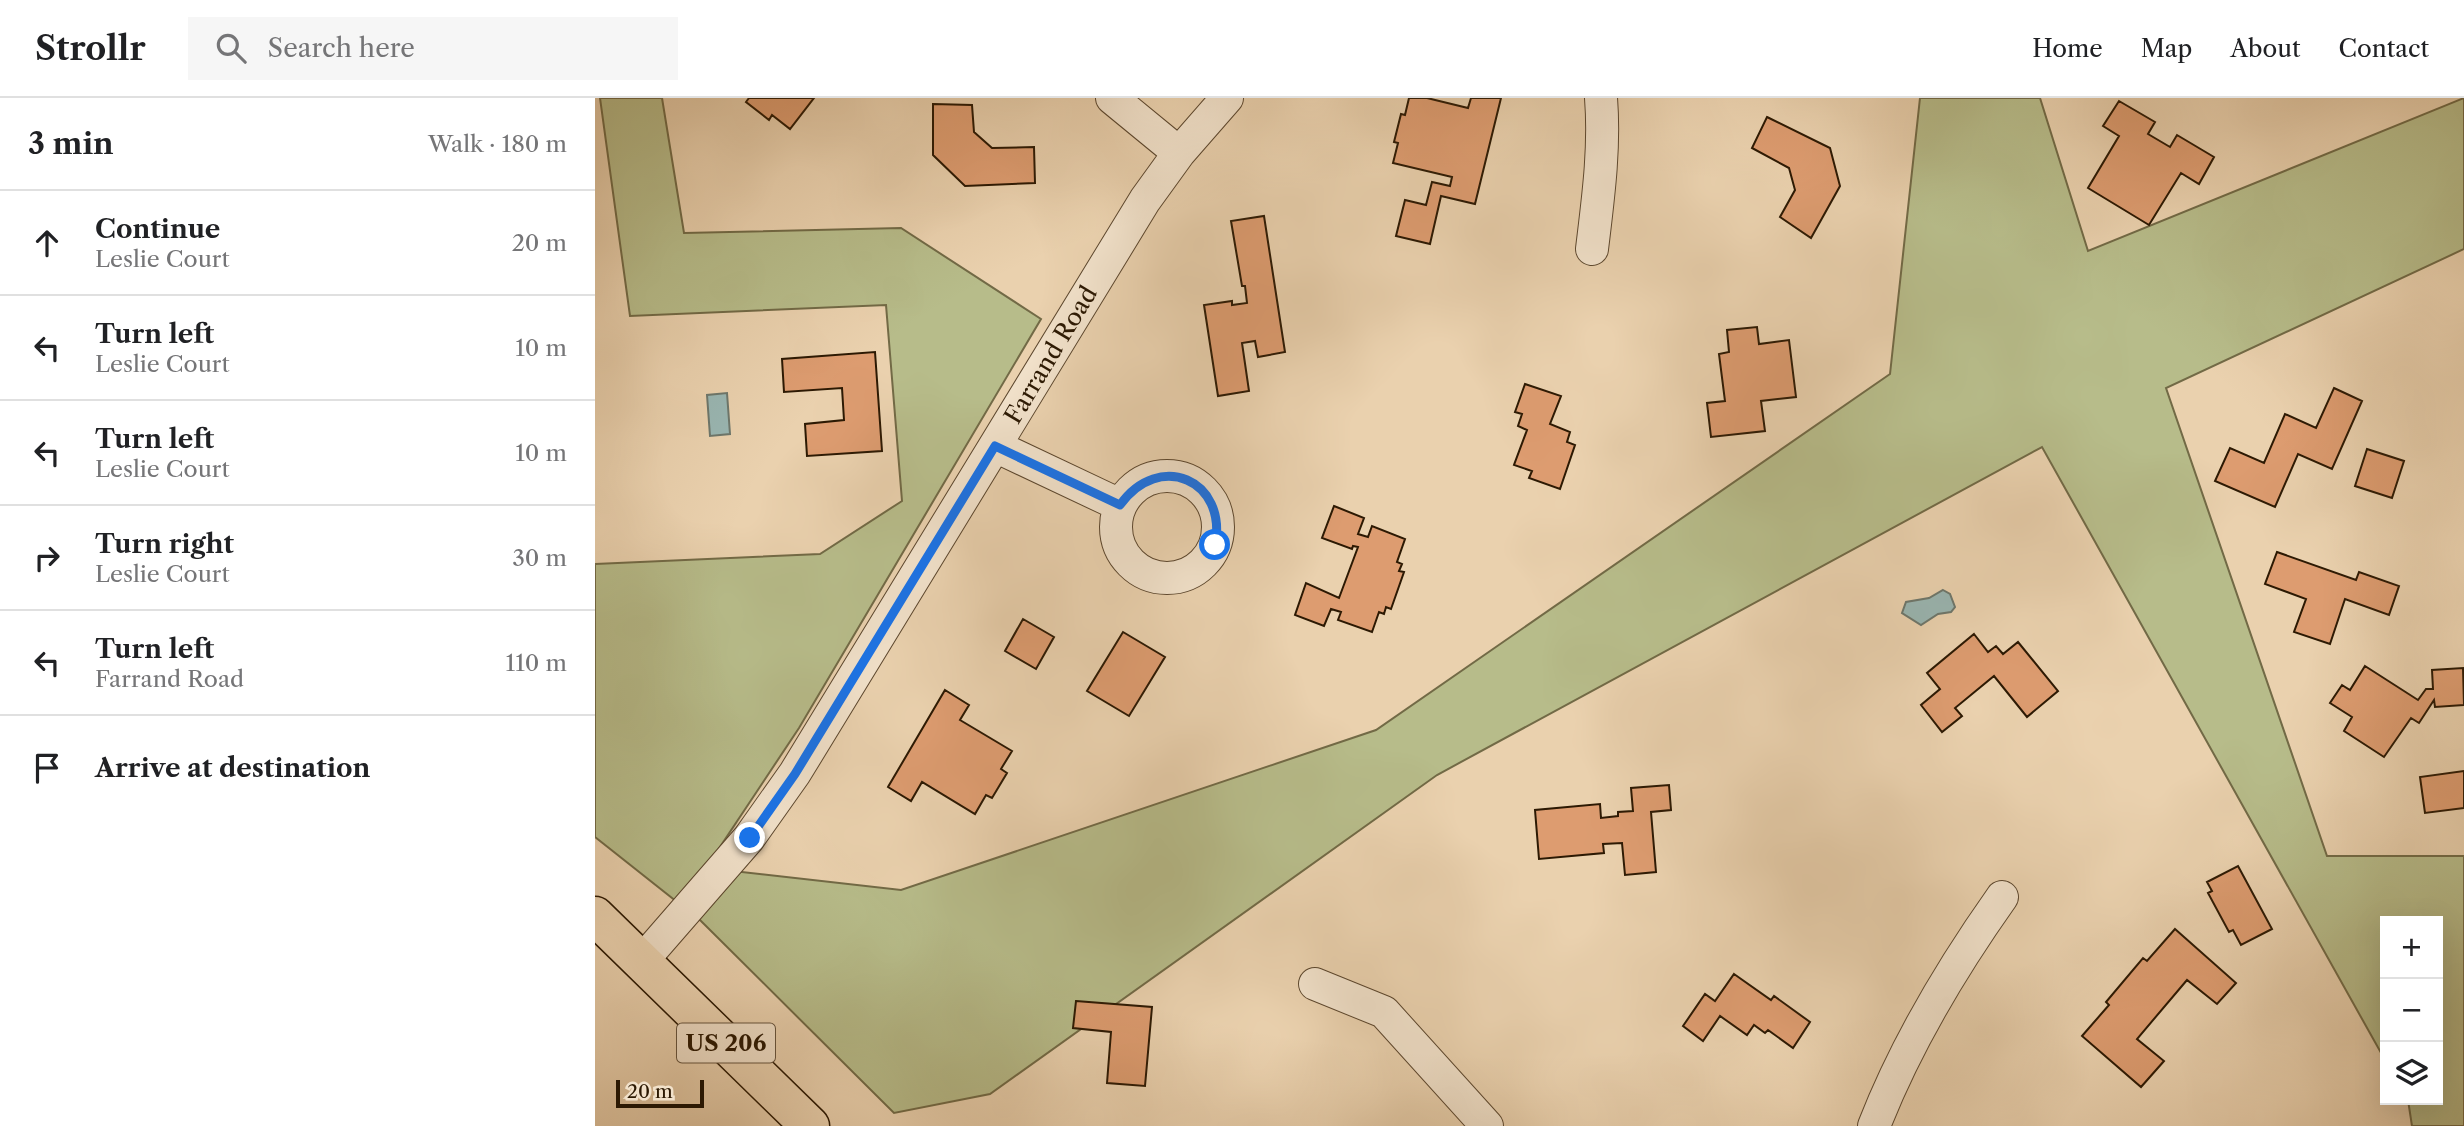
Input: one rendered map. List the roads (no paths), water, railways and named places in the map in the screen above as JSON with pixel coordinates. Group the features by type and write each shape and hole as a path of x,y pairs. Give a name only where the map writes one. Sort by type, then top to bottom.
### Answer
{"highway":[{"name":"US 206","path":"595,916 810,1126"}],"street":[{"path":"1112,98 1179,153"},
{"name":"Farrand Road","path":"642,961 750,838 795,774 1145,200 1179,153 1227,98"},
{"path":"1592,249 1601,174 1601,98"},
{"path":"995,446 1120,505"},
{"path":"1874,1126 1914,1039 1952,970 2002,897"},
{"path":"1315,984 1384,1012 1487,1126"}],"water":[{"path":"727,393 730,434 710,436 707,395"},
{"path":"1943,590 1950,594 1955,607 1951,612 1938,614 1921,625 1902,613 1906,602 1929,598"}]}
